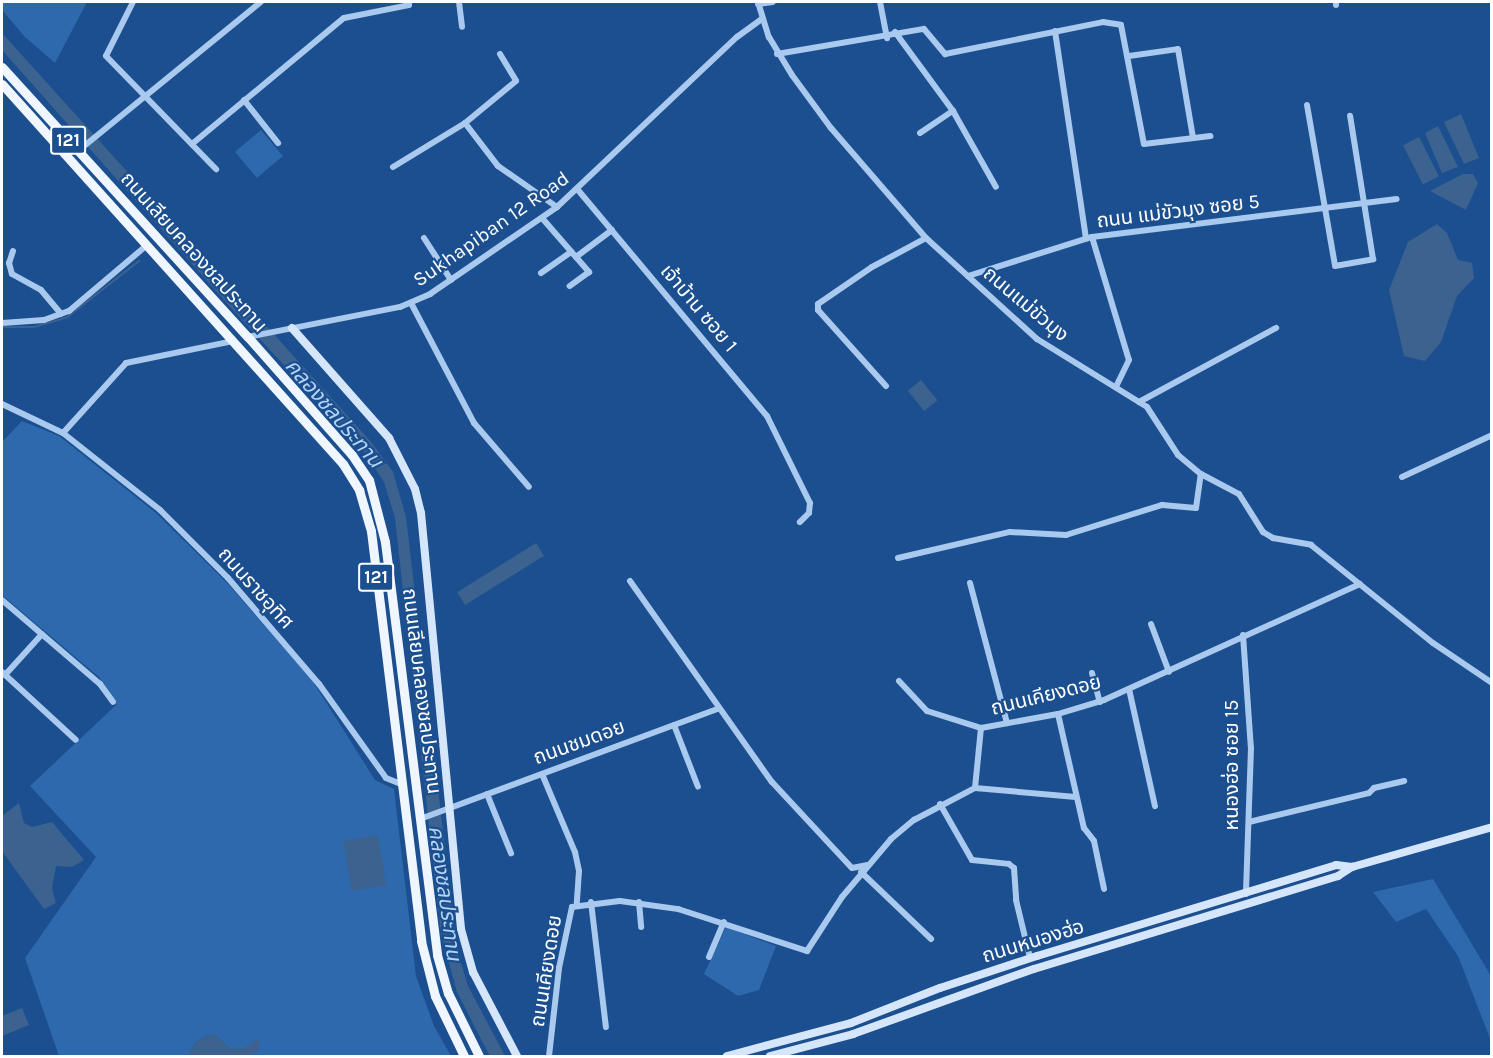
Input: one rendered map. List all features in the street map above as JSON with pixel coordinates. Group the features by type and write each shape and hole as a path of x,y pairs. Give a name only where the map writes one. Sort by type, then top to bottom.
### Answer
{"main road":[{"name":"ถนนเลียบคลองชลประทาน","path":"2,67 248,337 352,455 375,495 386,542 437,955 451,1000 479,1056"},
{"name":"ถนนเลียบคลองชลประทาน","path":"2,84 343,464 365,507 428,975 464,1056"},
{"path":"211,297 214,312 231,332 225,333"},
{"path":"251,362 242,348 244,344 262,354"},
{"path":"401,784 415,782"}],"street":[{"path":"133,2 106,56 216,169"},
{"path":"78,151 261,2"},
{"path":"192,144 344,18 409,5 409,2"},
{"path":"459,2 462,27"},
{"path":"758,3 773,2"},
{"path":"880,2 887,38"},
{"name":"ถนนแม่ขัวมุง","path":"758,3 762,19 777,54 831,128 926,238 1036,339 1116,387 1154,415 1178,454 1201,474 1239,494 1263,532 1273,538 1311,545 1491,683"},
{"name":"Sukhapiban 12 Road","path":"248,337 411,303 451,280 542,218 578,190 673,97 762,19"},
{"path":"777,54 887,38 896,32 924,29 945,54 1103,22 1121,25 1129,56 1144,144 1211,136"},
{"path":"1055,31 1089,238 1129,360 1116,387"},
{"path":"896,32 953,111 996,187"},
{"path":"1129,56 1178,49 1193,138"},
{"path":"393,167 465,123 516,81 500,54"},
{"path":"243,100 278,142"},
{"path":"1307,105 1335,266 1373,259 1350,116"},
{"path":"920,133 953,111"},
{"path":"465,123 498,166 557,207"},
{"name":"เจ้าบ้าน ซอย 1","path":"578,190 756,400 788,453 810,503 808,513 800,522"},
{"name":"ถนน แม่ขัวมุง ซอย 5","path":"968,276 1089,238 1325,210 1397,199"},
{"path":"542,218 589,272 570,286"},
{"path":"541,273 612,230"},
{"path":"424,238 451,280"},
{"path":"886,386 818,310 818,304 872,267 926,238"},
{"path":"2,323 61,314 90,297 146,246"},
{"path":"13,251 9,263 12,274 41,290 61,314"},
{"path":"411,303 474,423 529,487"},
{"path":"289,328 389,438 411,477 421,513 464,943 485,999 517,1056"},
{"path":"1139,402 1276,328"},
{"path":"63,433 126,363 233,341"},
{"name":"ถนนราชอุทิศ","path":"2,404 63,433 160,510 228,578 319,684 386,778 401,784"},
{"path":"1402,477 1491,435"},
{"path":"898,558 1010,532 1066,535 1162,505 1196,508 1201,474"},
{"path":"630,581 717,709 772,782 852,868 869,865"},
{"path":"970,583 1007,723"},
{"name":"ถนนเคียงดอย","path":"549,1056 559,968 572,906 577,903 639,902 724,922 807,951 861,872 904,827 940,804 975,788 981,728 1058,714 1100,702 1169,672 1243,635 1360,584"},
{"path":"2,600 100,684 113,702"},
{"path":"1151,624 1169,672"},
{"path":"42,634 3,674 76,740"},
{"name":"หนองฮ่อ ซอย 15","path":"1243,635 1251,748 1246,894"},
{"path":"1092,673 1100,702"},
{"path":"899,681 927,711 981,728"},
{"path":"1129,689 1155,806"},
{"name":"ถนนชมดอย","path":"420,819 717,709"},
{"path":"1058,714 1076,798 1084,828 1095,847 1104,889"},
{"path":"674,725 698,787"},
{"path":"542,774 575,852 579,871 577,903"},
{"path":"1249,822 1370,794 1374,788 1404,781"},
{"path":"975,788 1076,798"},
{"path":"488,794 511,853"},
{"path":"940,804 972,860 1010,864 1014,868 1016,900 1029,970"},
{"name":"ถนนหนองฮ่อ","path":"770,1056 817,1045 1029,970 1338,876 1352,867 1491,827"},
{"name":"ถนนหนองฮ่อ","path":"727,1056 814,1034 1026,959 1336,865 1352,867"},
{"path":"861,872 931,939"},
{"path":"591,902 606,1027"},
{"path":"639,902 641,927"},
{"path":"1205,906 1208,917"},
{"path":"709,957 724,922"},
{"path":"814,1034 817,1045"}],"shaded area":[{"path":"2,2 87,2 55,63 25,37 2,10"},
{"path":"261,130 283,156 257,178 235,152"},
{"path":"22,421 59,436 156,513 229,585 312,680 375,780 394,789 416,976 434,1026 451,1056 250,1056 259,1051 229,1048 216,1035 208,1035 196,1042 188,1056 59,1056 25,958 96,857 30,786 116,705 99,677 2,595 2,442"},
{"path":"1433,879 1491,976 1491,1041 1458,956 1426,909 1396,922 1373,892"},
{"path":"726,927 776,946 759,990 738,996 704,974"}],"water":[{"name":"คลองชลประทาน","path":"2,33 372,443 393,472 406,517 457,950 468,986 505,1056 490,1056 485,1047 457,992 441,934 395,518 384,482 363,450 232,309 2,50"},
{"path":"1461,114 1479,158 1464,164 1444,122"},
{"path":"1438,126 1458,167 1442,173 1425,133"},
{"path":"1419,137 1439,176 1423,184 1403,145"},
{"path":"1463,174 1473,174 1478,183 1466,210 1430,191"},
{"path":"1437,224 1447,233 1458,260 1472,263 1474,278 1457,296 1441,342 1425,361 1404,356 1389,290 1408,242"},
{"path":"921,380 937,400 924,411 908,391"},
{"path":"536,543 544,556 465,605 457,592"},
{"path":"19,803 24,823 32,827 52,822 84,860 72,867 56,866 52,888 56,903 44,909 2,851 2,816"},
{"path":"378,835 386,885 351,891 343,840"},
{"path":"22,1008 29,1025 2,1036 2,1016"},
{"path":"208,1035 216,1035 229,1048 244,1048 260,1038 259,1051 250,1056 188,1056 196,1042"}],"waterway":[{"path":"2,327 34,327 66,318 139,261"}]}
